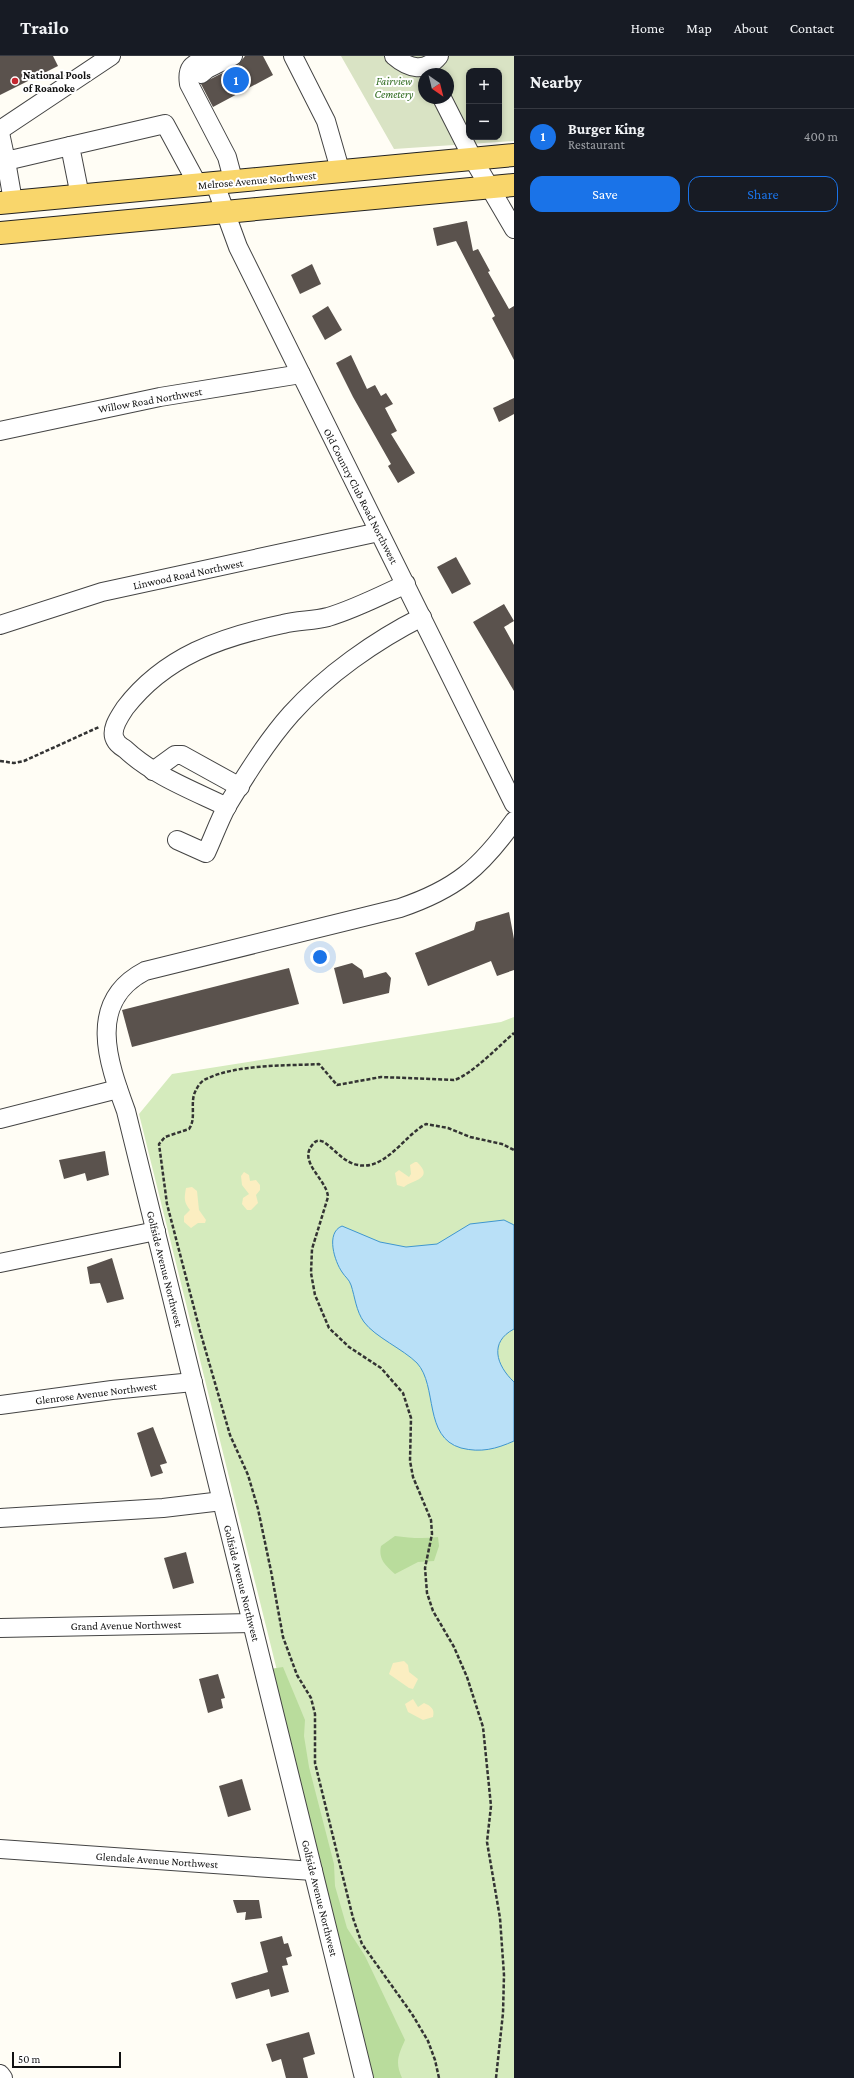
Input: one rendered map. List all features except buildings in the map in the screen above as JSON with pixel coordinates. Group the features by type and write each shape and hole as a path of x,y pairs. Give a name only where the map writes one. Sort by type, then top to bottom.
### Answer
{"main road":[{"name":"Melrose Avenue Northwest","path":"6,202 341,173 514,155"},
{"path":"0,233 514,185"}],"street":[{"path":"6,202 0,132 111,56"},
{"path":"3,162 165,124 216,184 228,157 189,84 187,74 191,65 210,56"},
{"path":"210,124 209,111 198,90 198,79 207,69 233,56"},
{"path":"283,56 291,72 309,87"},
{"path":"293,56 326,121 341,173"},
{"path":"394,56 407,66 417,68 432,65"},
{"path":"445,104 473,159 514,229"},
{"path":"70,146 80,196"},
{"name":"Old Country Club Road Northwest","path":"216,184 224,212 238,247 514,804"},
{"name":"Willow Road Northwest","path":"0,431 160,397 301,374"},
{"name":"Linwood Road Northwest","path":"0,625 102,592 379,532"},
{"path":"227,807 153,771 115,741 114,732 118,718 136,694 154,676 175,662 198,650 244,633 285,623 327,617 360,606 406,584"},
{"path":"177,840 206,853 227,807 240,787 275,735 312,694 368,648 397,629 422,617"},
{"path":"153,771 175,755 182,755 240,787"},
{"name":"Golfside Avenue Northwest","path":"364,2078 156,1231 126,1112 108,1056 108,1013 113,1000 121,988 132,978 145,971 423,901 444,890 473,870 491,852 514,821"},
{"path":"0,1119 118,1090"},
{"path":"0,1263 156,1231"},
{"name":"Glenrose Avenue Northwest","path":"0,1405 112,1390 193,1382"},
{"path":"0,1518 163,1508 222,1501"},
{"name":"Grand Avenue Northwest","path":"0,1628 252,1623"},
{"name":"Glendale Avenue Northwest","path":"0,1849 313,1871"},
{"path":"0,2074 3,2078"}],"path":[{"path":"0,761 14,763 24,761 118,718"},
{"path":"439,2078 435,2060 428,2041 412,2014 362,1944 354,1923 315,1763 314,1714 311,1698 297,1675 283,1637 272,1571 258,1509 248,1475 230,1435 200,1331 167,1204 159,1144 165,1137 182,1133 189,1129 193,1120 192,1112 195,1091 205,1079 219,1074 266,1067 319,1064 330,1080 337,1085 381,1077 454,1080 460,1078 474,1068 514,1033"},
{"path":"496,2078 503,2013 504,1976 499,1912 487,1842 491,1806 483,1727 467,1677 454,1647 433,1611 427,1593 425,1568 432,1534 431,1520 413,1477 410,1461 411,1418 403,1393 380,1368 349,1347 329,1328 315,1295 311,1273 312,1248 328,1197 328,1190 310,1164 308,1157 310,1148 316,1141 319,1140 354,1164 364,1165 372,1163 387,1156 426,1124 448,1128 470,1137 502,1144 514,1150"}],"green space":[{"name":"Fairview Cemetery","path":"341,56 514,56 514,141 394,149"},
{"path":"514,1017 514,2078 378,2078 139,1114 172,1074 501,1022"},
{"path":"395,1536 416,1538 438,1537 439,1546 434,1561 418,1562 395,1574 384,1562 380,1551 381,1546"},
{"path":"283,1667 305,1720 304,1736 309,1767 334,1864 335,1886 347,1928 365,1956 405,2040 398,2059 402,2078 374,2078 359,2028 270,1669"}],"sand":[{"path":"417,1162 422,1168 424,1172 423,1176 404,1187 397,1185 395,1173 399,1170 409,1177 411,1174 410,1165"},
{"path":"244,1172 249,1175 250,1181 256,1180 260,1185 260,1190 256,1195 258,1203 251,1210 247,1210 242,1204 243,1198 249,1194 242,1185 241,1176"},
{"path":"192,1187 197,1191 199,1210 206,1220 205,1223 198,1223 191,1228 184,1222 184,1216 190,1210 185,1200 186,1188"},
{"path":"404,1661 408,1665 409,1672 418,1679 413,1689 409,1688 389,1674 393,1663"},
{"path":"413,1699 418,1707 424,1703 430,1707 433,1710 433,1717 423,1720 408,1712 405,1704"}],"water":[{"path":"504,1220 514,1225 514,1329 506,1334 501,1340 498,1347 498,1354 499,1361 503,1368 514,1382 514,1441 501,1446 482,1450 461,1448 449,1442 441,1433 436,1422 427,1384 417,1363 375,1333 361,1318 350,1283 339,1267 334,1255 334,1235 342,1226 380,1242 406,1247 437,1244 470,1224"}],"place":[{"name":"Burger King","path":"236,80"},
{"name":"National Pools of Roanoke","path":"15,81"}]}
